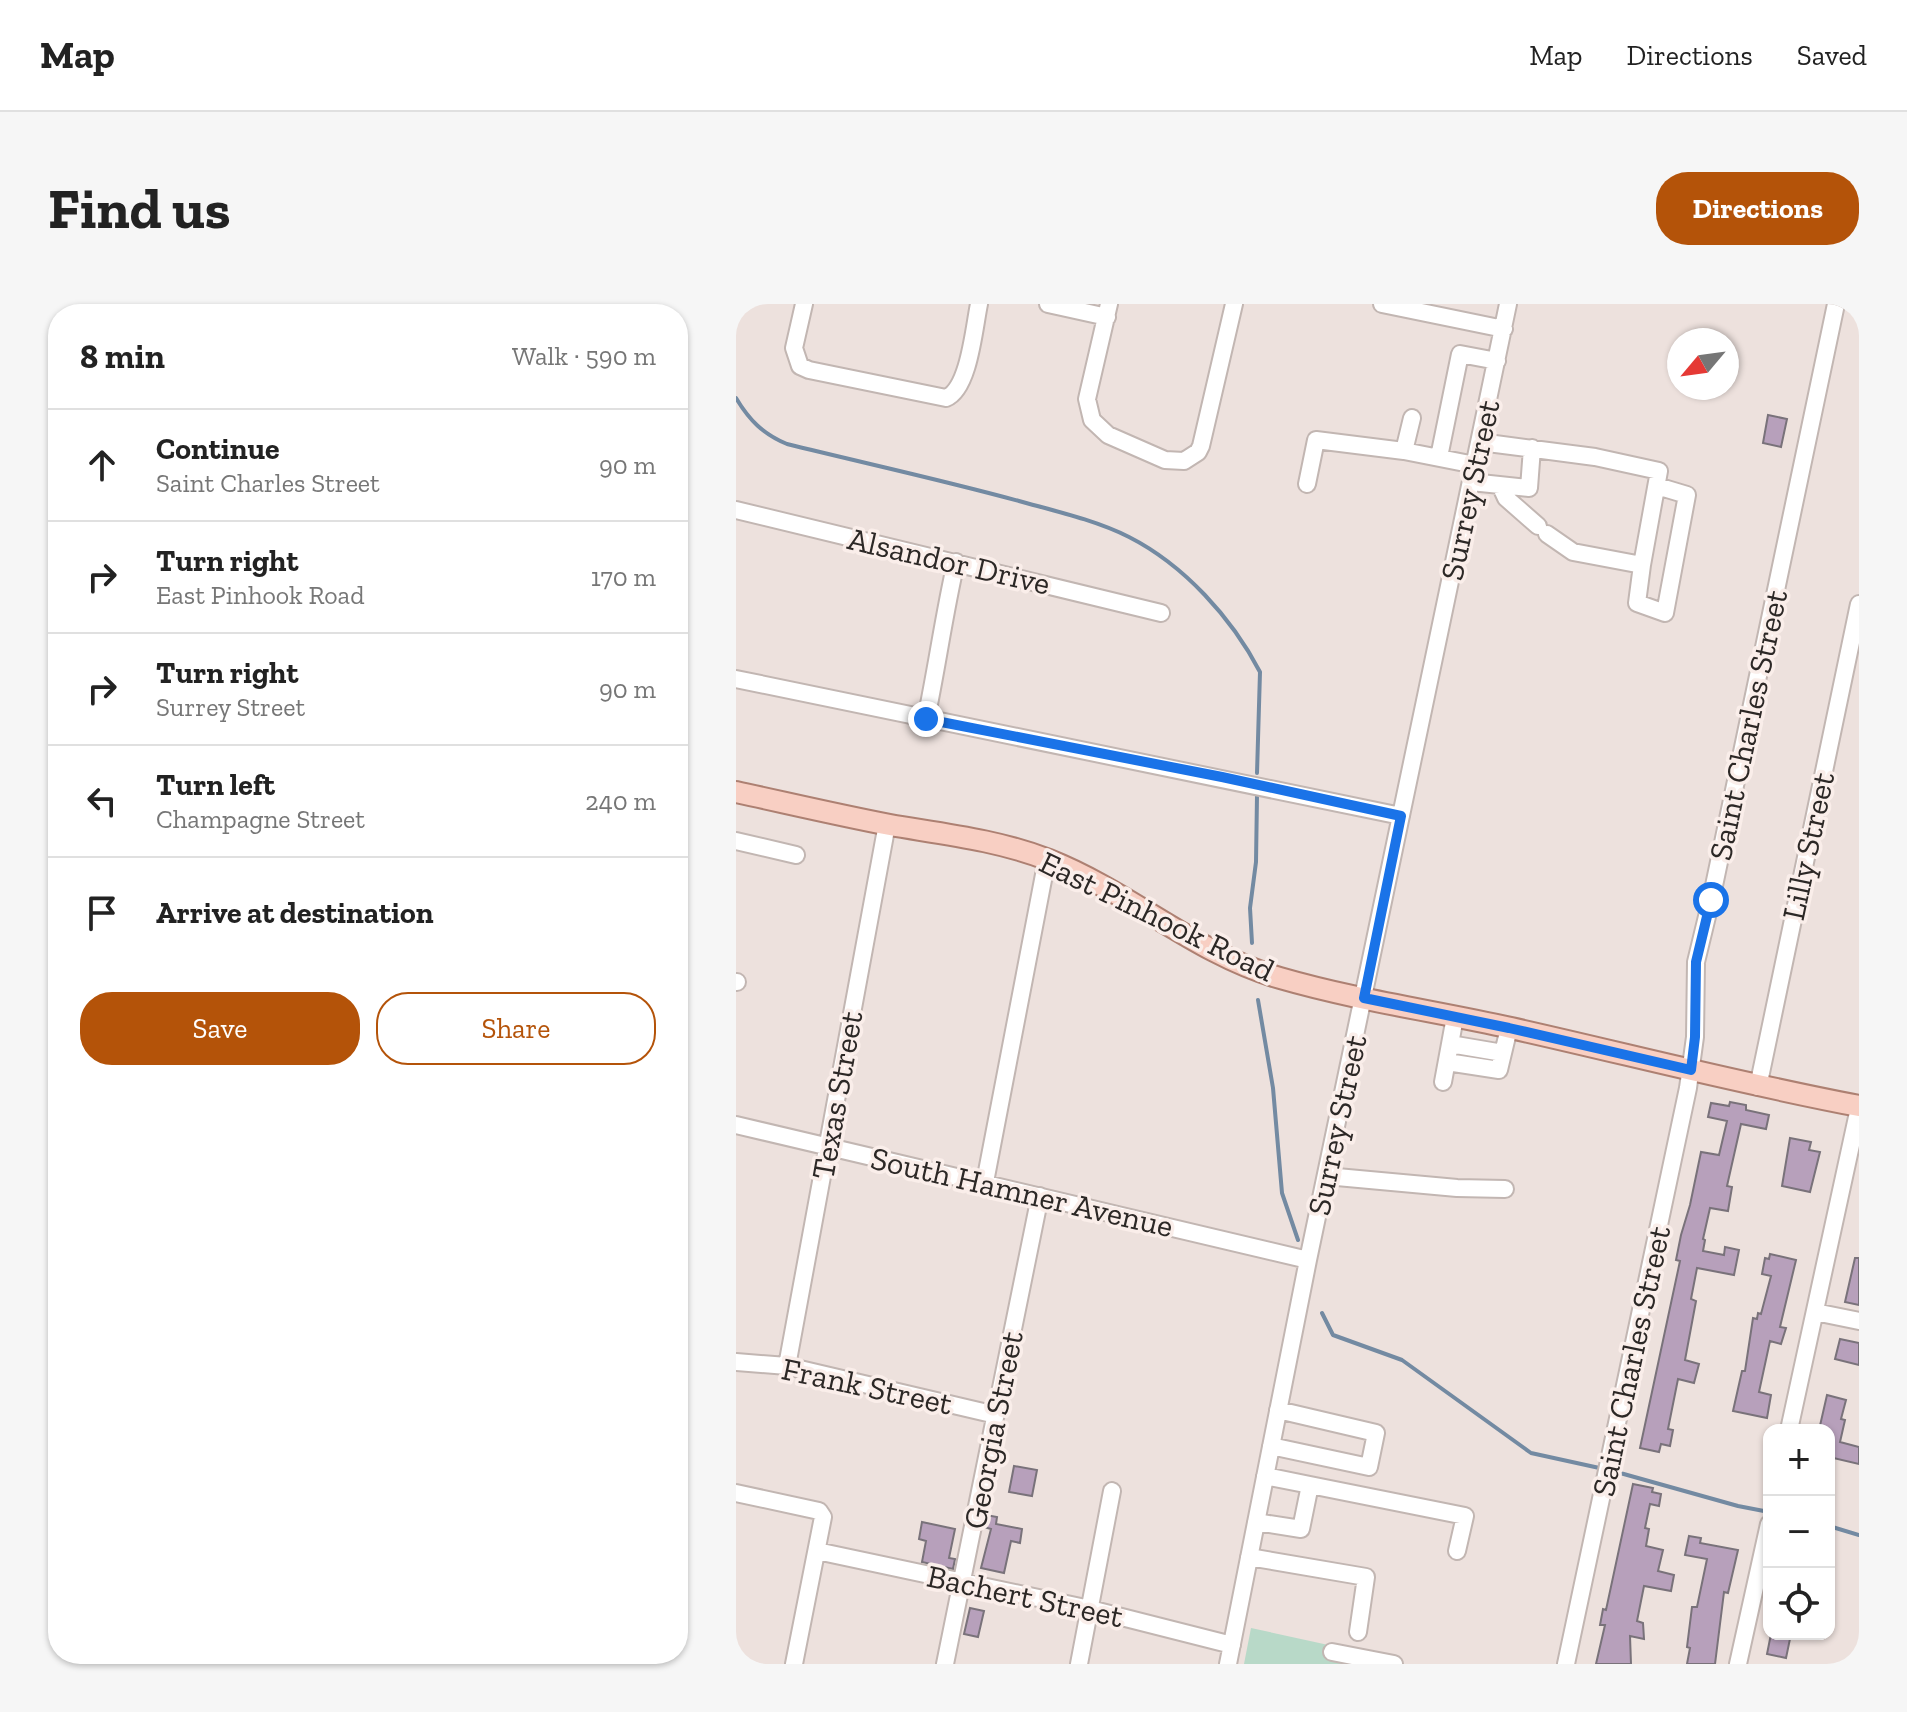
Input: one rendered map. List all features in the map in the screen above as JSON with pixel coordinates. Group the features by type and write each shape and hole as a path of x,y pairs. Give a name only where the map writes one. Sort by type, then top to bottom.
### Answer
{"main road":[{"name":"East Pinhook Road","path":"736,792 971,838 1047,859 1090,877 1232,961 1280,978 1758,1087 1859,1107"}],"street":[{"path":"804,304 794,348 800,366 946,398 953,396 962,384 979,304"},
{"path":"1048,304 1108,310 1087,399 1092,420 1108,435 1175,463 1191,458 1201,446 1234,304"},
{"path":"1382,304 1504,329"},
{"name":"Surrey Street","path":"1228,1664 1308,1260 1508,304"},
{"name":"Saint Charles Street","path":"1566,1664 1691,1070 1695,1037 1696,962 1836,304"},
{"path":"1439,457 1460,354 1497,361"},
{"path":"1404,451 1412,418"},
{"path":"1307,484 1316,440 1439,457 1500,485 1529,488"},
{"path":"1480,442 1595,457 1659,471 1637,603 1665,613 1687,495 1657,486"},
{"path":"1532,448 1529,488 1537,525"},
{"path":"1500,485 1506,498 1573,552 1642,565"},
{"name":"Alsandor Drive","path":"736,510 1161,613"},
{"path":"926,719 938,661 940,631 956,562"},
{"name":"Lilly Street","path":"1758,1087 1859,604"},
{"path":"736,679 1401,816"},
{"name":"Texas Street","path":"787,1366 887,824"},
{"path":"736,841 796,855"},
{"path":"985,1182 1047,859"},
{"path":"1443,1082 1455,1017"},
{"path":"1447,1062 1499,1070 1509,1028"},
{"path":"1450,1044 1503,1053"},
{"path":"1790,1424 1859,1107"},
{"name":"South Hamner Avenue","path":"736,1125 1308,1260"},
{"path":"1326,1176 1457,1188 1505,1189"},
{"name":"Georgia Street","path":"945,1664 1040,1196"},
{"path":"1815,1312 1859,1321"},
{"name":"Frank Street","path":"736,1362 787,1366 996,1415"},
{"path":"1271,1446 1369,1467 1376,1433 1278,1410"},
{"path":"1265,1476 1465,1516 1457,1551"},
{"path":"1256,1522 1301,1529 1310,1485"},
{"path":"1079,1664 1112,1491"},
{"path":"736,1493 819,1511 823,1517 794,1664"},
{"name":"Bachert Street","path":"817,1551 1090,1609 1232,1645"},
{"path":"1738,1664 1763,1551"},
{"path":"1249,1557 1366,1577 1358,1632"},
{"path":"1332,1652 1394,1664"}],"green space":[{"path":"1251,1628 1333,1646 1330,1661 1345,1664 1244,1664"}],"building":[{"path":"1768,415 1787,419 1781,447 1763,443"},
{"path":"1730,1102 1746,1105 1746,1110 1769,1115 1766,1129 1741,1124 1727,1186 1732,1187 1728,1211 1710,1208 1703,1239 1703,1251 1724,1255 1725,1247 1739,1250 1734,1275 1697,1268 1691,1299 1696,1301 1685,1360 1699,1364 1694,1383 1678,1379 1668,1429 1673,1430 1670,1446 1661,1444 1659,1452 1640,1448 1680,1261 1676,1260 1681,1235 1701,1152 1719,1155 1727,1121 1708,1117 1711,1103 1729,1106"},
{"path":"1790,1138 1811,1142 1809,1150 1820,1152 1810,1192 1782,1186"},
{"path":"1770,1254 1796,1260 1780,1327 1786,1328 1781,1344 1770,1341 1759,1392 1771,1395 1767,1418 1733,1411 1742,1371 1745,1371 1753,1318 1757,1319 1758,1313 1761,1314 1771,1276 1762,1274 1765,1258 1769,1259"},
{"path":"1855,1258 1859,1258 1859,1305 1845,1302"},
{"path":"1840,1339 1859,1343 1859,1365 1835,1359"},
{"path":"1827,1395 1846,1400 1840,1442 1859,1447 1859,1464 1835,1458 1835,1424 1820,1424"},
{"path":"1014,1466 1037,1470 1032,1496 1009,1492"},
{"path":"1633,1484 1653,1488 1652,1492 1661,1494 1659,1506 1650,1504 1645,1528 1649,1529 1646,1546 1663,1550 1658,1571 1674,1575 1671,1591 1644,1586 1637,1621 1643,1623 1644,1639 1630,1636 1631,1664 1596,1664 1605,1625 1600,1625 1603,1609 1606,1610"},
{"path":"986,1515 997,1517 996,1524 1022,1529 1020,1543 1011,1541 1004,1573 981,1568 991,1529 984,1527"},
{"path":"922,1522 955,1529 949,1558 955,1559 953,1569 922,1562 926,1541 919,1539"},
{"path":"1689,1536 1701,1538 1700,1543 1738,1550 1728,1593 1724,1592 1715,1664 1687,1664 1692,1607 1697,1607 1707,1559 1685,1555"},
{"path":"970,1608 984,1611 978,1637 964,1634"},
{"path":"1770,1640 1790,1640 1786,1658 1767,1654"}],"waterway":[{"path":"736,398 757,426 787,444 1075,516 1129,537 1169,562 1221,613 1260,672 1257,773"},
{"path":"1252,943 1250,908 1256,862 1257,796"},
{"path":"1258,1000 1273,1088 1282,1193 1298,1240"},
{"path":"1322,1313 1333,1335 1402,1360 1531,1453 1604,1469"},
{"path":"1613,1471 1763,1511"},
{"path":"1835,1528 1859,1535"}],"route":[{"path":"926,719 1401,816 1364,998 1691,1070 1695,1037 1696,962 1711,900"}]}
